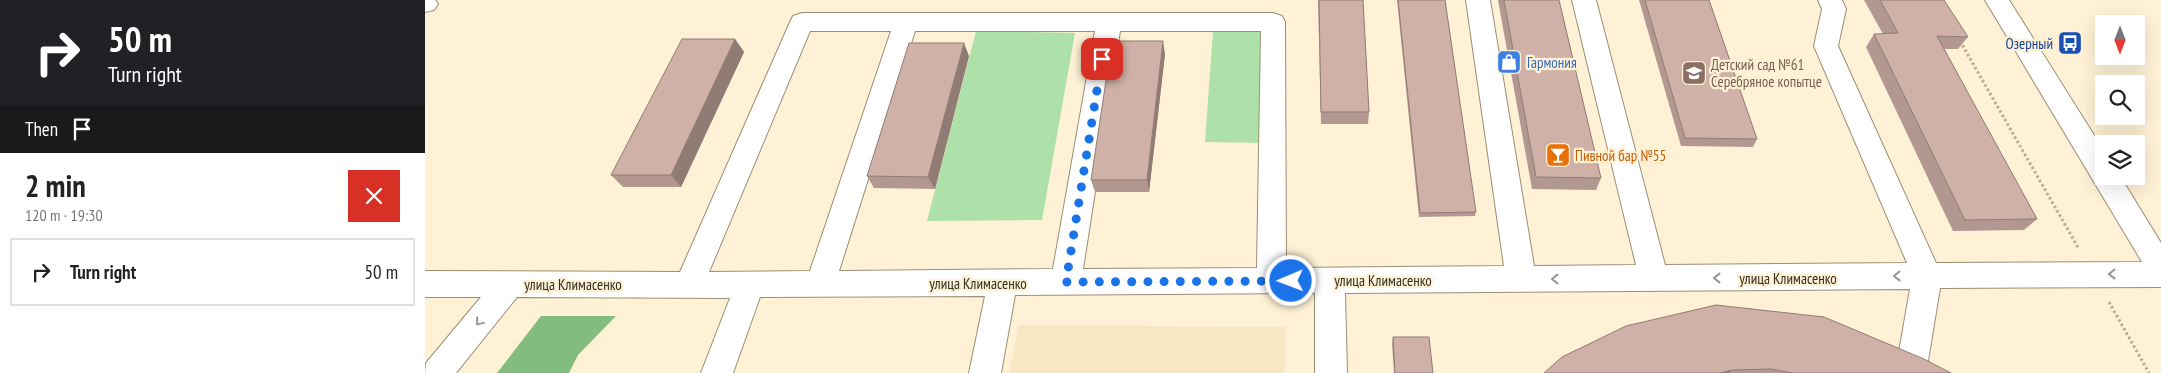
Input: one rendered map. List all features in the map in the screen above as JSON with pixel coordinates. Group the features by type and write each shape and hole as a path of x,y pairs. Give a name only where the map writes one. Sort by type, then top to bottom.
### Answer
{"street":[{"path":"1478,0 1521,279"},
{"path":"1584,0 1654,278"},
{"path":"1829,0 1834,9 1827,46 1927,276 1912,369"},
{"path":"1997,0 2095,160"},
{"path":"689,285 802,22 1273,22 1271,281"},
{"path":"820,284 906,22"},
{"path":"1066,282 1109,22"},
{"path":"2110,185 2161,268"},
{"name":"улица Климасенко","path":"425,284 689,285 2161,274"},
{"path":"1330,280 1331,373"},
{"path":"985,373 1002,283"},
{"path":"437,373 510,284"},
{"path":"717,373 750,284"}],"path":[{"path":"1959,40 2149,373"}],"shaded area":[{"path":"1019,325 1286,327 1285,373 1009,373"}],"green space":[{"path":"976,31 1075,33 1042,220 927,221"},
{"path":"1213,31 1267,32 1263,143 1205,142"},
{"path":"541,316 616,316 578,355 569,373 497,373"}],"building":[{"path":"1319,0 1363,0 1369,112 1321,112"},
{"path":"1398,0 1445,0 1476,212 1420,213"},
{"path":"1504,0 1559,0 1601,178 1536,177"},
{"name":"Детский сад №61 Серебряное копытце","path":"1645,0 1709,0 1757,139 1685,138"},
{"path":"1880,0 1944,0 1968,37 1937,36 2037,219 1965,220 1874,34 1898,33"},
{"path":"682,39 735,39 671,175 611,175"},
{"path":"1112,41 1163,41 1147,180 1091,180"},
{"path":"909,43 964,43 928,177 867,176"},
{"path":"1716,305 1824,317 1924,359 1951,373 1793,373 1771,369 1732,370 1719,373 1544,373 1562,357 1626,326"},
{"path":"1393,337 1429,337 1433,373 1395,373"}],"place":[{"name":"Озерный","path":"2070,43"},
{"name":"Гармония","path":"1509,62"},
{"name":"Детский сад №61 Серебряное копытце","path":"1694,73"},
{"name":"Пивной бар №55","path":"1558,155"}],"route":[{"path":"1102,59 1066,282 1291,281"}]}
